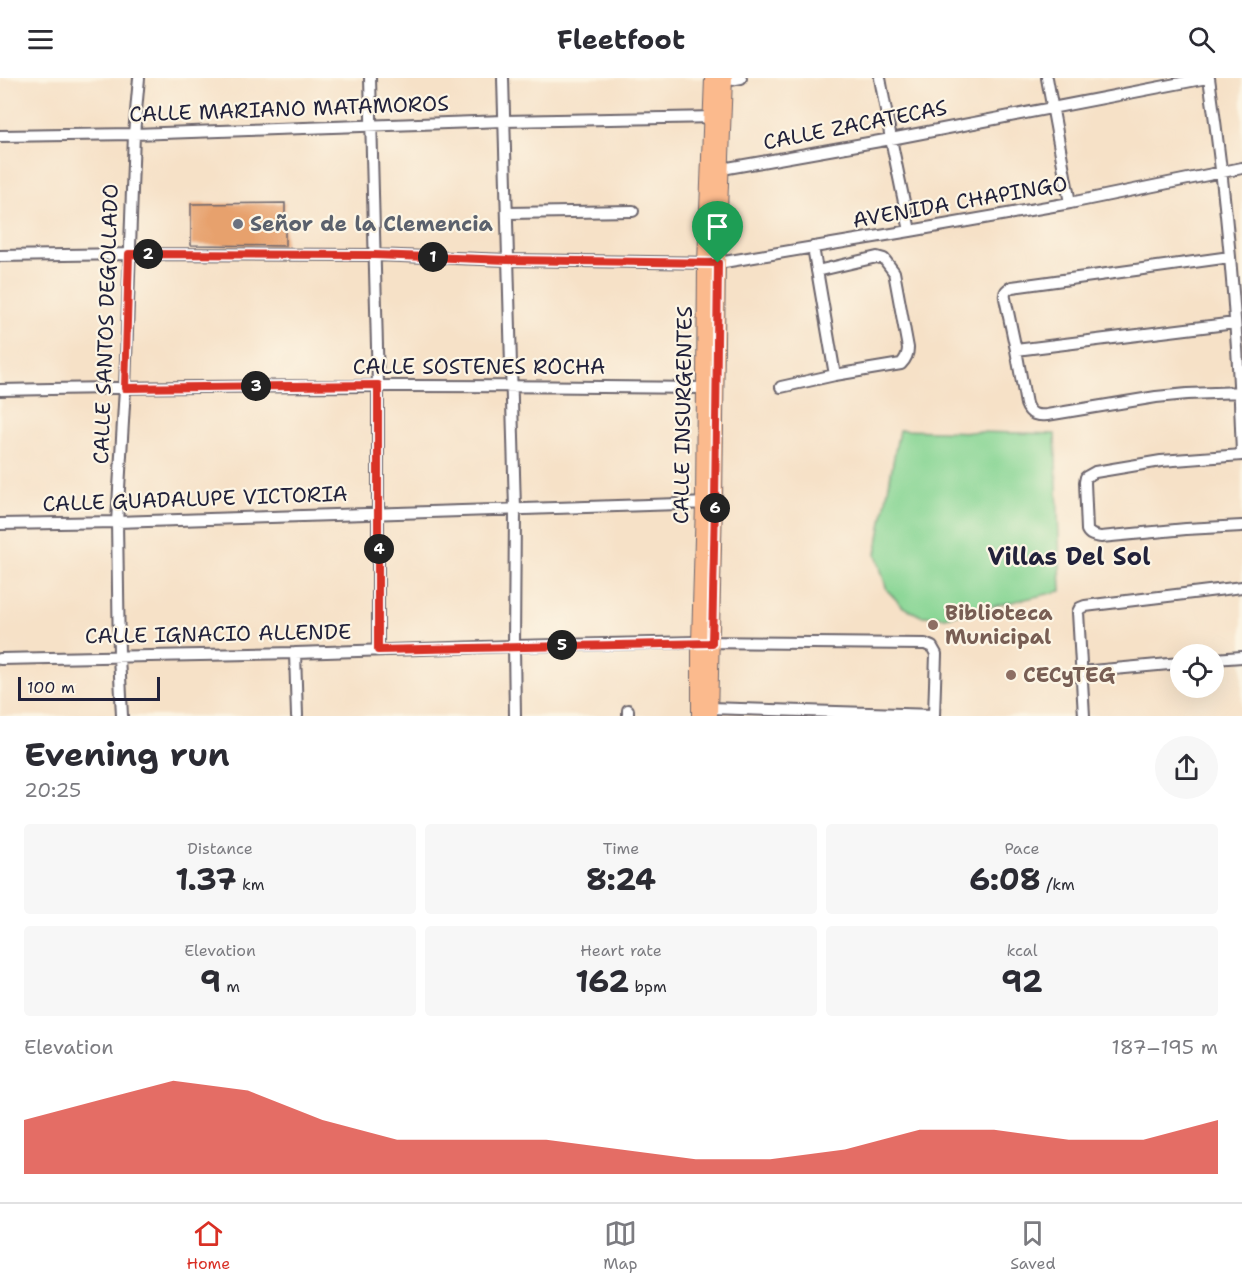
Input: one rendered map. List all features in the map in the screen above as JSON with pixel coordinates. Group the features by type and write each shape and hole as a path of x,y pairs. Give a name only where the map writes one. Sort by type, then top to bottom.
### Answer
{"main road":[{"name":"CALLE INSURGENTES","path":"709,503 705,388 720,79"},
{"name":"CALLE INSURGENTES","path":"706,713 705,643 712,263 722,169 717,117"}],"street":[{"name":"CALLE SANTOS DEGOLLADO","path":"122,716 117,522 125,388 134,134 139,78"},
{"path":"370,78 378,385 378,650"},
{"path":"503,78 513,386 515,716"},
{"path":"720,79 741,78"},
{"path":"880,78 910,231"},
{"path":"1047,78 1070,203"},
{"path":"1208,78 1219,150 1230,257 1241,392 1242,454 1161,461 1095,471 1086,477 1085,482 1087,530 1101,537 1242,526"},
{"name":"CALLE ZACATECAS","path":"722,169 1208,78"},
{"name":"CALLE MARIANO MATAMOROS","path":"0,136 717,117"},
{"name":"AVENIDA CHAPINGO","path":"0,256 374,255 508,260 712,263 1070,203 1242,168"},
{"path":"507,213 633,211"},
{"path":"813,247 835,375"},
{"path":"781,387 901,364 908,354 894,272 884,259 877,257 817,271"},
{"path":"1230,257 1012,287 1007,290 1005,298 1026,404 1033,414 1040,416 1156,397 1241,392"},
{"path":"1016,350 1235,323"},
{"name":"CALLE SOSTENES ROCHA","path":"0,390 378,385 705,388"},
{"name":"CALLE GUADALUPE VICTORIA","path":"0,524 709,503"},
{"path":"1084,716 1078,617 1080,608 1242,588"},
{"name":"CALLE IGNACIO ALLENDE","path":"0,659 514,646 705,643 925,644 932,647 936,654 934,716"},
{"path":"295,653 297,716"},
{"path":"1224,658 1242,657"},
{"path":"1081,672 1170,664"},
{"path":"706,713 934,716"}],"green space":[{"path":"899,430 1055,434 1061,591 945,617 921,616 903,607 887,590 876,554"}],"building":[{"name":"Señor de la Clemencia","path":"285,203 285,246 191,245 191,204"}],"place":[{"name":"Señor de la Clemencia","path":"238,224"},
{"name":"Biblioteca Municipal","path":"933,625"},
{"name":"CECyTEG","path":"1011,675"}],"district":[{"name":"Villas Del Sol","path":"1069,557"}],"route":[{"path":"129,254 374,255 508,260 718,263 712,643 378,650 378,385 125,388 129,254"}]}
